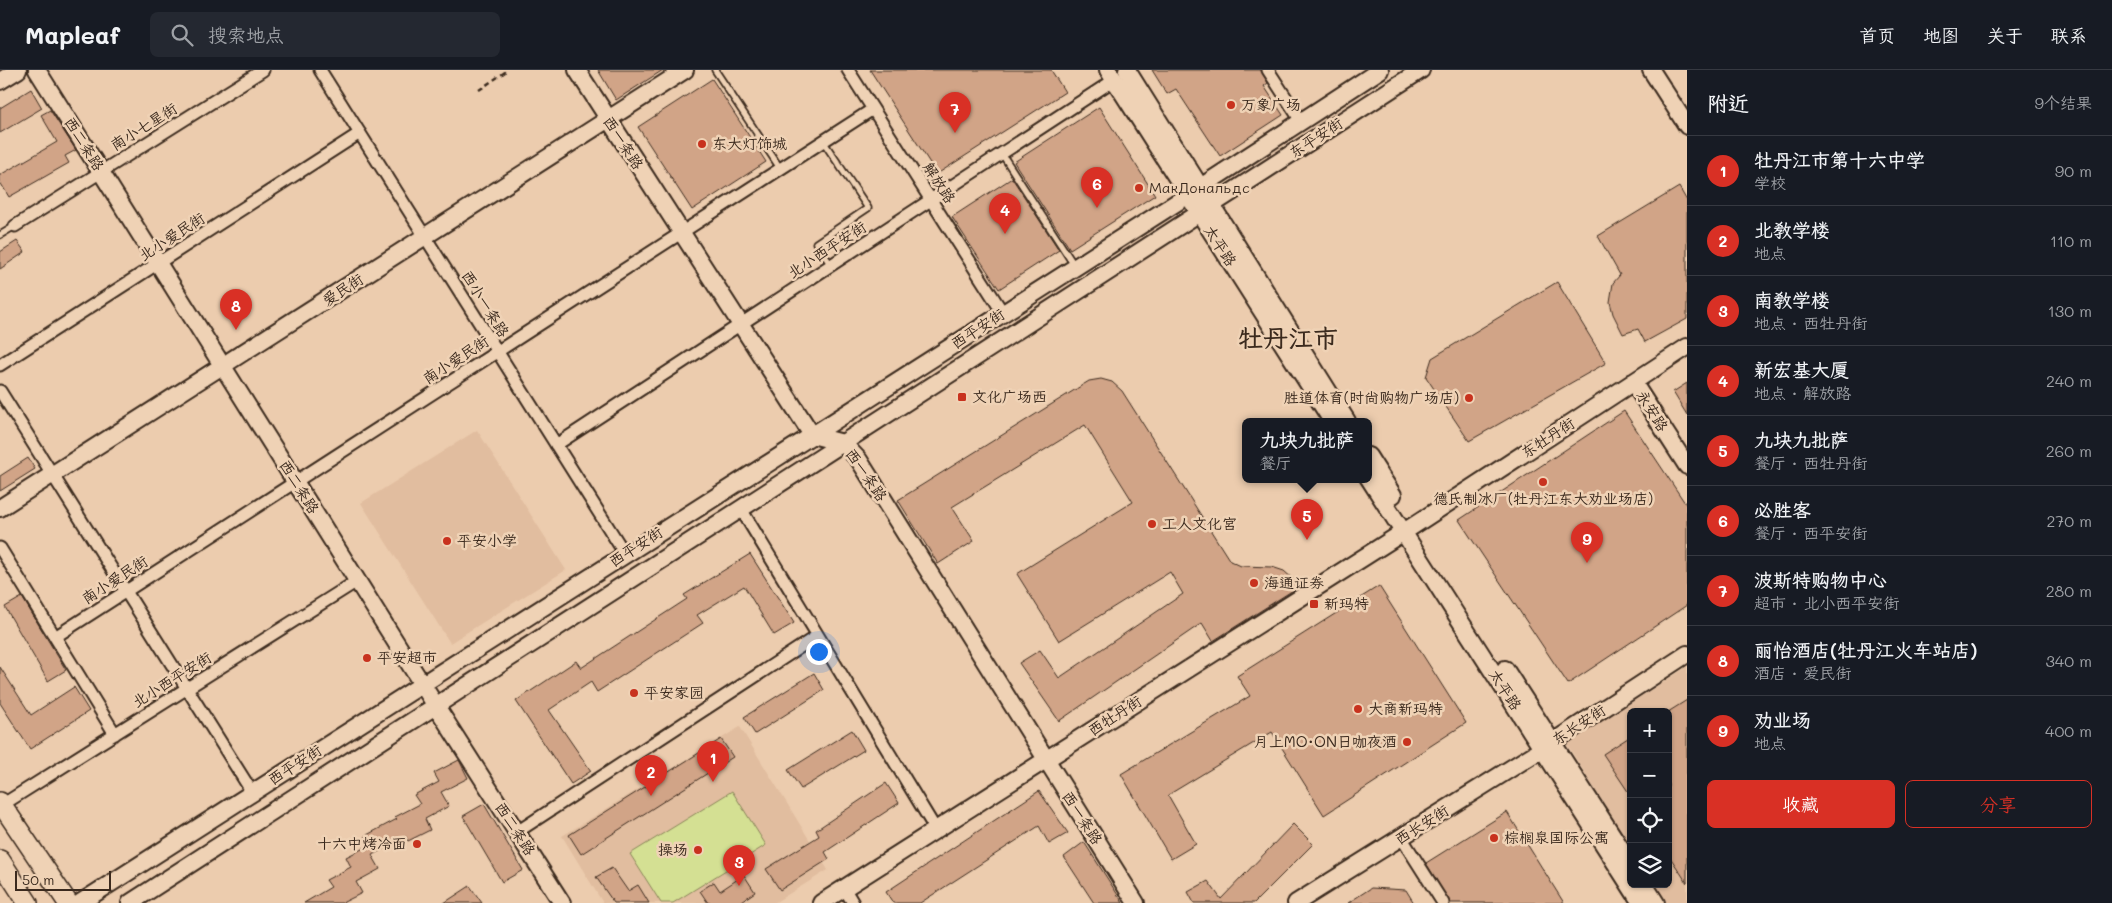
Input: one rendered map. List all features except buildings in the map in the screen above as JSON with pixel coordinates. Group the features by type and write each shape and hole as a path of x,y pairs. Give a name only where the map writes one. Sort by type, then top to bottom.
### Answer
{"main road":[{"path":"0,81 18,70"},
{"name":"西二条路","path":"37,70 357,581 562,903"},
{"name":"西一条路","path":"577,70 739,325 812,435 843,443 859,460 1136,903"},
{"name":"爱民街","path":"0,508 685,70"},
{"name":"东平安街","path":"1194,191 1380,70"},
{"name":"东平安街","path":"1205,209 1421,70"},
{"path":"1651,70 1687,126"},
{"name":"太平路","path":"1116,73 1194,191 1330,418"},
{"name":"西平安街","path":"80,903 1194,191"},
{"name":"太平路","path":"1205,209 1345,418"},
{"name":"西平安街","path":"130,903 1205,209"},
{"name":"东牡丹街","path":"1408,529 1687,347"},
{"name":"永安路","path":"1633,382 1687,466"},
{"name":"太平路","path":"1372,463 1408,529 1547,746 1641,903"},
{"name":"太平路","path":"1372,482 1408,529"},
{"name":"西牡丹街","path":"821,903 1408,529"},
{"name":"东长安街","path":"1547,746 1687,654"},
{"name":"太平路","path":"1547,746 1627,858"},
{"name":"西长安街","path":"1296,903 1547,746"},
{"path":"1,803 68,903"},
{"path":"0,860 28,903"},
{"path":"1647,888 1656,903"}],"street":[{"name":"南小七星街","path":"15,226 263,70"},
{"name":"西小一条路","path":"320,70 625,554"},
{"name":"解放路","path":"848,70 1003,313"},
{"path":"1268,70 1301,121"},
{"name":"北小西平安街","path":"556,445 1002,154 1116,73"},
{"name":"南小爱民街","path":"55,637 873,108"},
{"name":"北小爱民街","path":"0,365 360,133"},
{"path":"0,391 252,792"},
{"path":"741,510 936,830"},
{"path":"0,548 115,734"},
{"name":"北小西平安街","path":"1,803 115,734 357,581"},
{"path":"517,832 817,636"},
{"path":"1401,837 1443,903"},
{"path":"844,888 853,903"}],"lane":[{"path":"715,70 780,168"},
{"path":"822,141 868,208 816,243 831,265"},
{"path":"1002,154 1076,267"},
{"path":"0,235 15,226"}],"path":[{"path":"478,90 508,70"}],"shaded area":[{"path":"477,430 566,570 450,643 361,503"},
{"path":"1687,667 1687,903 1665,903 1656,888 1672,888 1672,708 1627,708 1627,841 1567,744"},
{"path":"740,727 828,870 774,903 603,903 562,836"}],"green space":[{"name":"操场","path":"732,791 766,845 673,903 661,903 630,854"}],"place":[{"name":"万象广场","path":"1231,105"},
{"name":"波斯特购物中心","path":"955,133"},
{"name":"东大灯饰城","path":"702,144"},
{"name":"МакДональдс","path":"1139,188"},
{"name":"必胜客","path":"1097,208"},
{"name":"新宏基大厦","path":"1005,234"},
{"name":"丽怡酒店(牡丹江火车站店)","path":"236,330"},
{"name":"文化广场西","path":"962,397"},
{"name":"胜道体育(时尚购物广场店)","path":"1469,398"},
{"name":"德氏制冰厂(牡丹江东大劝业场店)","path":"1543,482"},
{"name":"工人文化宫","path":"1152,524"},
{"name":"九块九批萨","path":"1307,540"},
{"name":"平安小学","path":"447,541"},
{"name":"劝业场","path":"1587,563"},
{"name":"海通证券","path":"1254,583"},
{"name":"新玛特","path":"1314,604"},
{"name":"平安超市","path":"367,658"},
{"name":"平安家园","path":"634,693"},
{"name":"大商新玛特","path":"1358,709"},
{"name":"月上MO·ON日咖夜酒","path":"1407,742"},
{"name":"牡丹江市第十六中学","path":"713,782"},
{"name":"北教学楼","path":"651,796"},
{"name":"棕榈泉国际公寓","path":"1494,838"},
{"name":"十六中烤冷面","path":"417,844"},
{"name":"操场","path":"698,850"},
{"name":"南教学楼","path":"739,886"}],"district":[{"name":"牡丹江市","path":"1288,338"}]}
